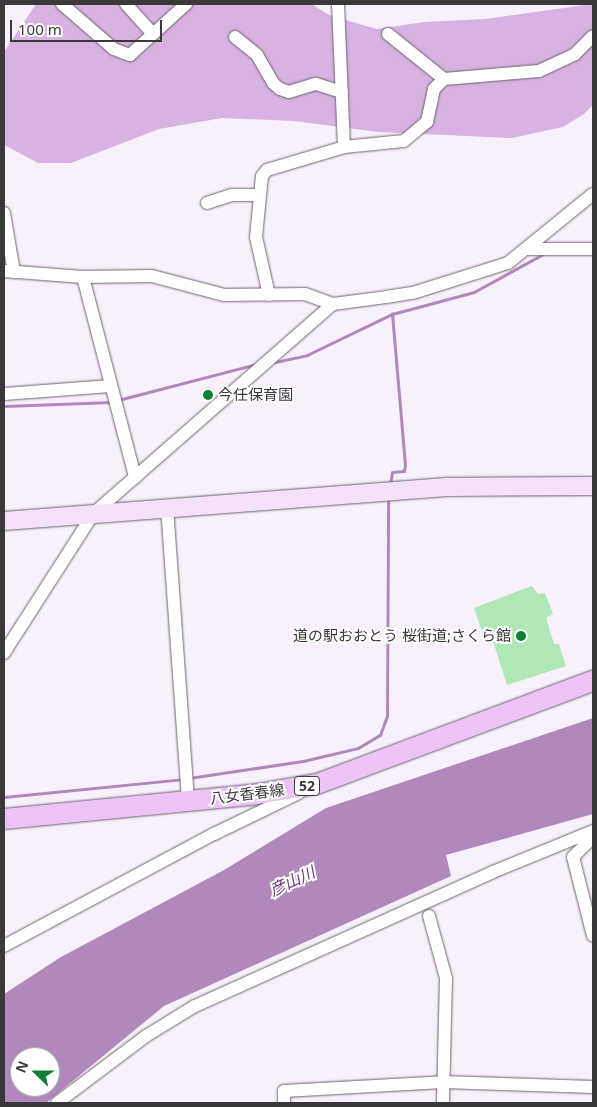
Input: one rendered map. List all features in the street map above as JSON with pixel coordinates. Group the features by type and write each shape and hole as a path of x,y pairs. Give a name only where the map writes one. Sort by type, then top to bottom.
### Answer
{"main road":[{"name":"八女香春線","path":"4,819 188,801 316,784 593,681"}],"street":[{"path":"126,4 153,34"},
{"path":"338,4 344,147"},
{"path":"71,6 114,50 130,54 153,34 179,6"},
{"path":"388,34 444,79"},
{"path":"269,295 256,238 259,195 267,170 344,147 404,141 427,122 434,89 444,79 539,71 569,57 593,36"},
{"path":"235,37 257,55 273,84 280,89 289,92 316,84 342,92"},
{"path":"4,213 9,272 83,276 152,276 224,295 305,294 333,304 416,292 508,263 529,249 593,194"},
{"path":"207,203 232,195 259,195"},
{"path":"529,249 593,249"},
{"path":"83,276 135,477"},
{"path":"4,653 94,512 333,304"},
{"path":"4,394 111,386"},
{"path":"4,521 94,512 450,487 593,486"},
{"path":"166,507 188,801"},
{"path":"4,946 206,838 316,784"},
{"path":"57,1103 146,1036 195,1006 474,880 593,831"},
{"path":"593,837 573,857 593,936"},
{"path":"429,916 446,978 443,1103"},
{"path":"284,1103 284,1091 443,1082 593,1087"}],"shaded area":[{"path":"36,4 311,4 331,16 377,29 424,22 485,19 593,4 593,105 584,114 563,127 512,138 378,132 294,121 222,118 159,129 71,163 38,163 4,145 4,52"}],"water":[{"name":"彦山川","path":"593,718 593,814 446,855 451,876 164,1006 60,1091 60,1047 10,1047 10,1097 53,1097 46,1103 4,1103 4,994 61,957 224,870 326,808"}],"building":[{"name":"道の駅おおとう 桜街道;さくら館","path":"532,586 538,594 545,593 553,614 546,618 554,644 559,644 566,666 507,685 491,635 484,637 474,608"}],"waterway":[{"path":"275,362 307,355 392,314 474,292 543,254"},
{"path":"390,485 392,472 404,471 405,465 392,314"},
{"path":"118,400 256,364"},
{"path":"4,406 112,402"},
{"path":"189,778 303,761 358,748 380,735 387,716 388,498"},
{"path":"4,797 183,779"}],"place":[{"name":"今任保育園","path":"208,395"},
{"name":"道の駅おおとう 桜街道;さくら館","path":"521,636"}]}
